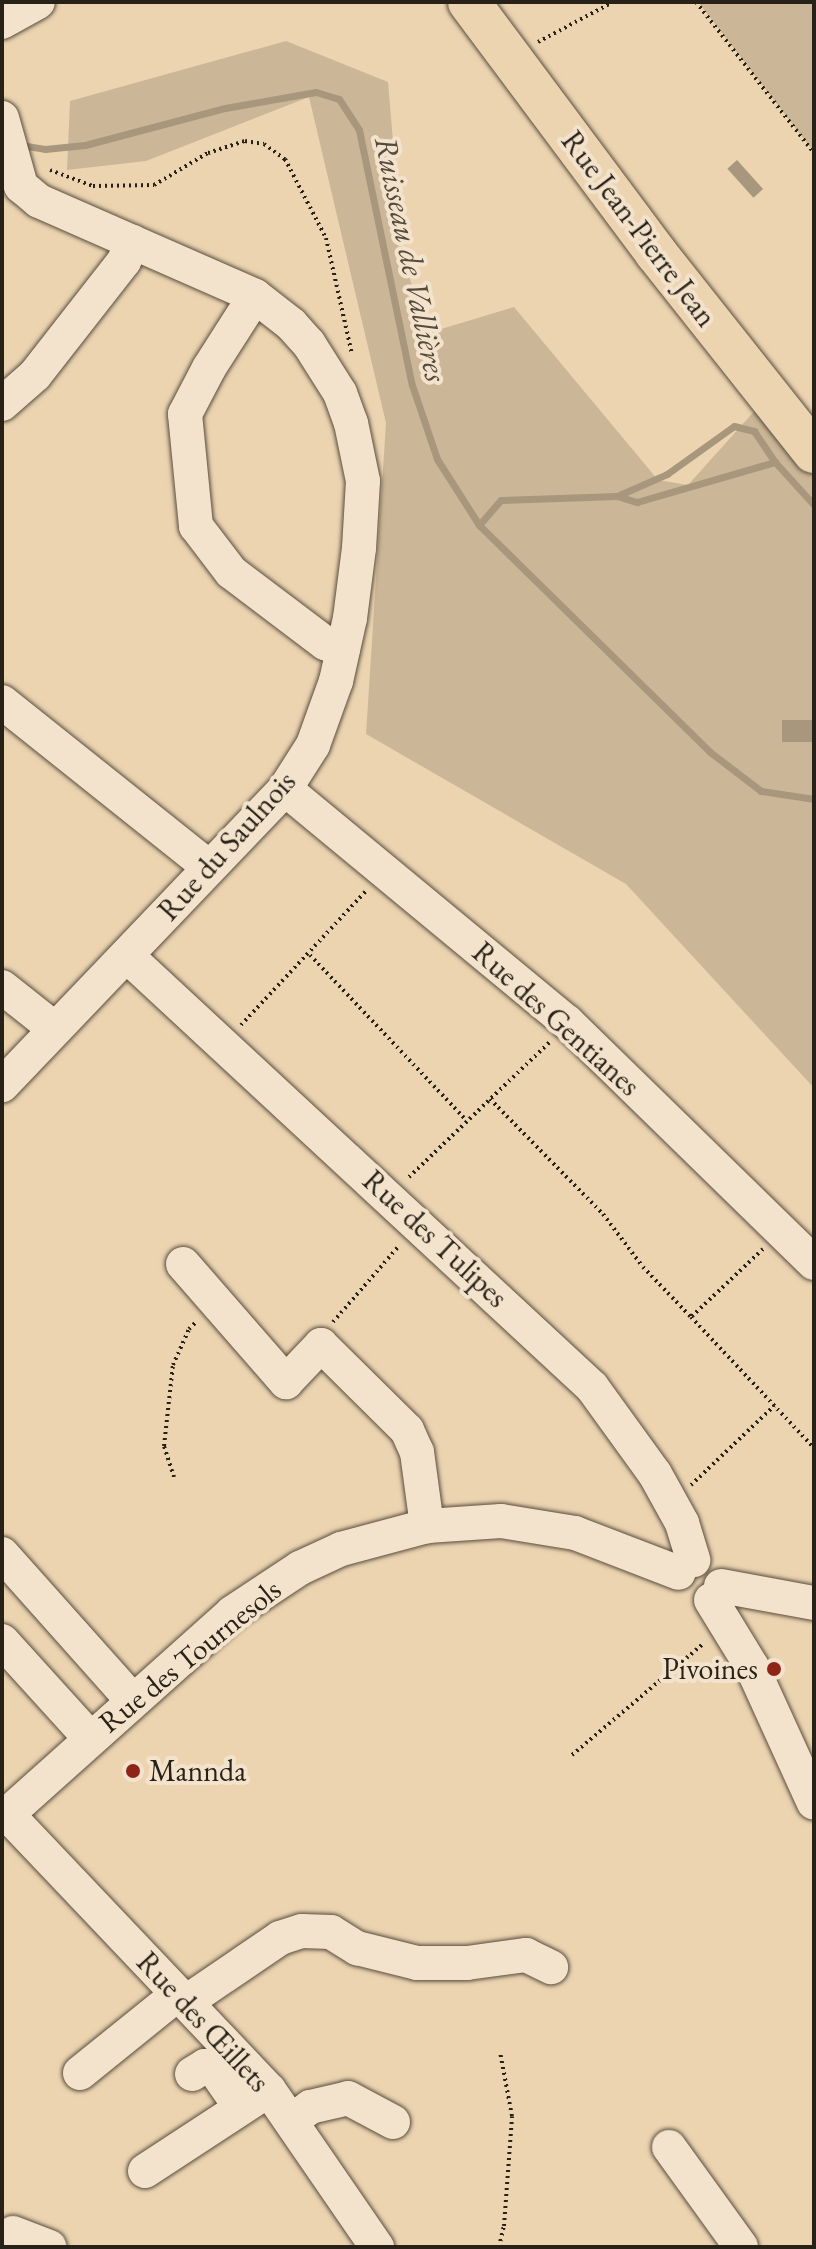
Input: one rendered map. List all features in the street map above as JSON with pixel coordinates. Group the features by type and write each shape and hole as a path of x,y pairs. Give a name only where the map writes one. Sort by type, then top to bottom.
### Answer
{"main road":[{"name":"Rue Jean-Pierre Jean","path":"469,2 656,253 814,452"}],"street":[{"path":"2,22 38,2"},
{"name":"Rue du Saulnois","path":"2,1085 285,789 326,716 343,650 359,548 363,481 351,423 340,393 309,344 291,324 255,296 39,201 21,186 6,138"},
{"path":"9,387 124,261 132,242"},
{"path":"255,296 209,368 185,414 196,526 231,572 325,643 343,650"},
{"path":"2,702 209,867"},
{"name":"Rue des Gentianes","path":"285,789 567,1022 814,1263"},
{"name":"Rue des Tulipes","path":"127,956 592,1387 628,1434 670,1501 686,1533 686,1566"},
{"path":"2,987 55,1029"},
{"path":"183,1264 286,1382 321,1345 407,1430 417,1452 427,1526"},
{"name":"Rue des Tournesols","path":"5,1817 229,1616 300,1568 341,1549 427,1526 501,1521 575,1533 686,1566"},
{"path":"2,1554 132,1700"},
{"path":"686,1566 712,1570 720,1604 814,1803"},
{"path":"720,1604 814,1603"},
{"path":"2,1641 90,1738"},
{"name":"Rue des Œillets","path":"5,1817 182,1998 255,2099 291,2121 377,2247"},
{"path":"80,2073 182,1998 280,1938 302,1931 331,1932 357,1948 417,1963 467,1963 526,1955 551,1967"},
{"path":"145,2171 255,2099 214,2069 205,2066 192,2074"},
{"path":"291,2121 310,2107 348,2098 393,2122"},
{"path":"669,2147 741,2247"},
{"path":"10,2236 49,2247"}],"path":[{"path":"511,58 613,2"},
{"path":"696,2 814,153"},
{"path":"6,138 49,170 93,186 154,185 208,153 245,141 264,144 285,159 309,201 335,267 340,314 357,373 354,382 340,393"},
{"path":"222,1044 310,955 383,870"},
{"path":"310,955 467,1121"},
{"path":"388,1196 567,1022"},
{"path":"490,1099 603,1214 643,1267 814,1448"},
{"path":"321,1345 322,1335 418,1224"},
{"path":"691,1317 782,1231"},
{"path":"174,1477 164,1446 173,1365 189,1329 217,1304"},
{"path":"670,1501 774,1406"},
{"path":"572,1755 720,1604"},
{"path":"499,2247 504,2226 512,2116 500,2052"}],"shaded area":[{"path":"698,2 814,2 814,152"},
{"path":"286,41 388,82 403,259 428,333 514,307 658,480 688,485 759,406 814,474 814,1088 626,884 366,734 386,423 309,97 146,161 67,170 70,101"},
{"path":"737,160 763,189 753,198 727,169"},
{"path":"782,720 814,720 814,742 782,742"}],"waterway":[{"name":"Ruisseau de Vallières","path":"20,145 45,149 85,145 225,108 316,92 339,99 359,130 412,385 437,459 479,525 710,752 761,791 814,799"},
{"name":"Ruisseau de Vallières","path":"479,525 501,500 617,496 667,474 734,426 754,431 775,462 814,505"},
{"name":"Ruisseau de Vallières","path":"617,496 637,502 775,462"}],"place":[{"name":"Pivoines","path":"774,1669"},
{"name":"Mannda","path":"133,1771"}]}
